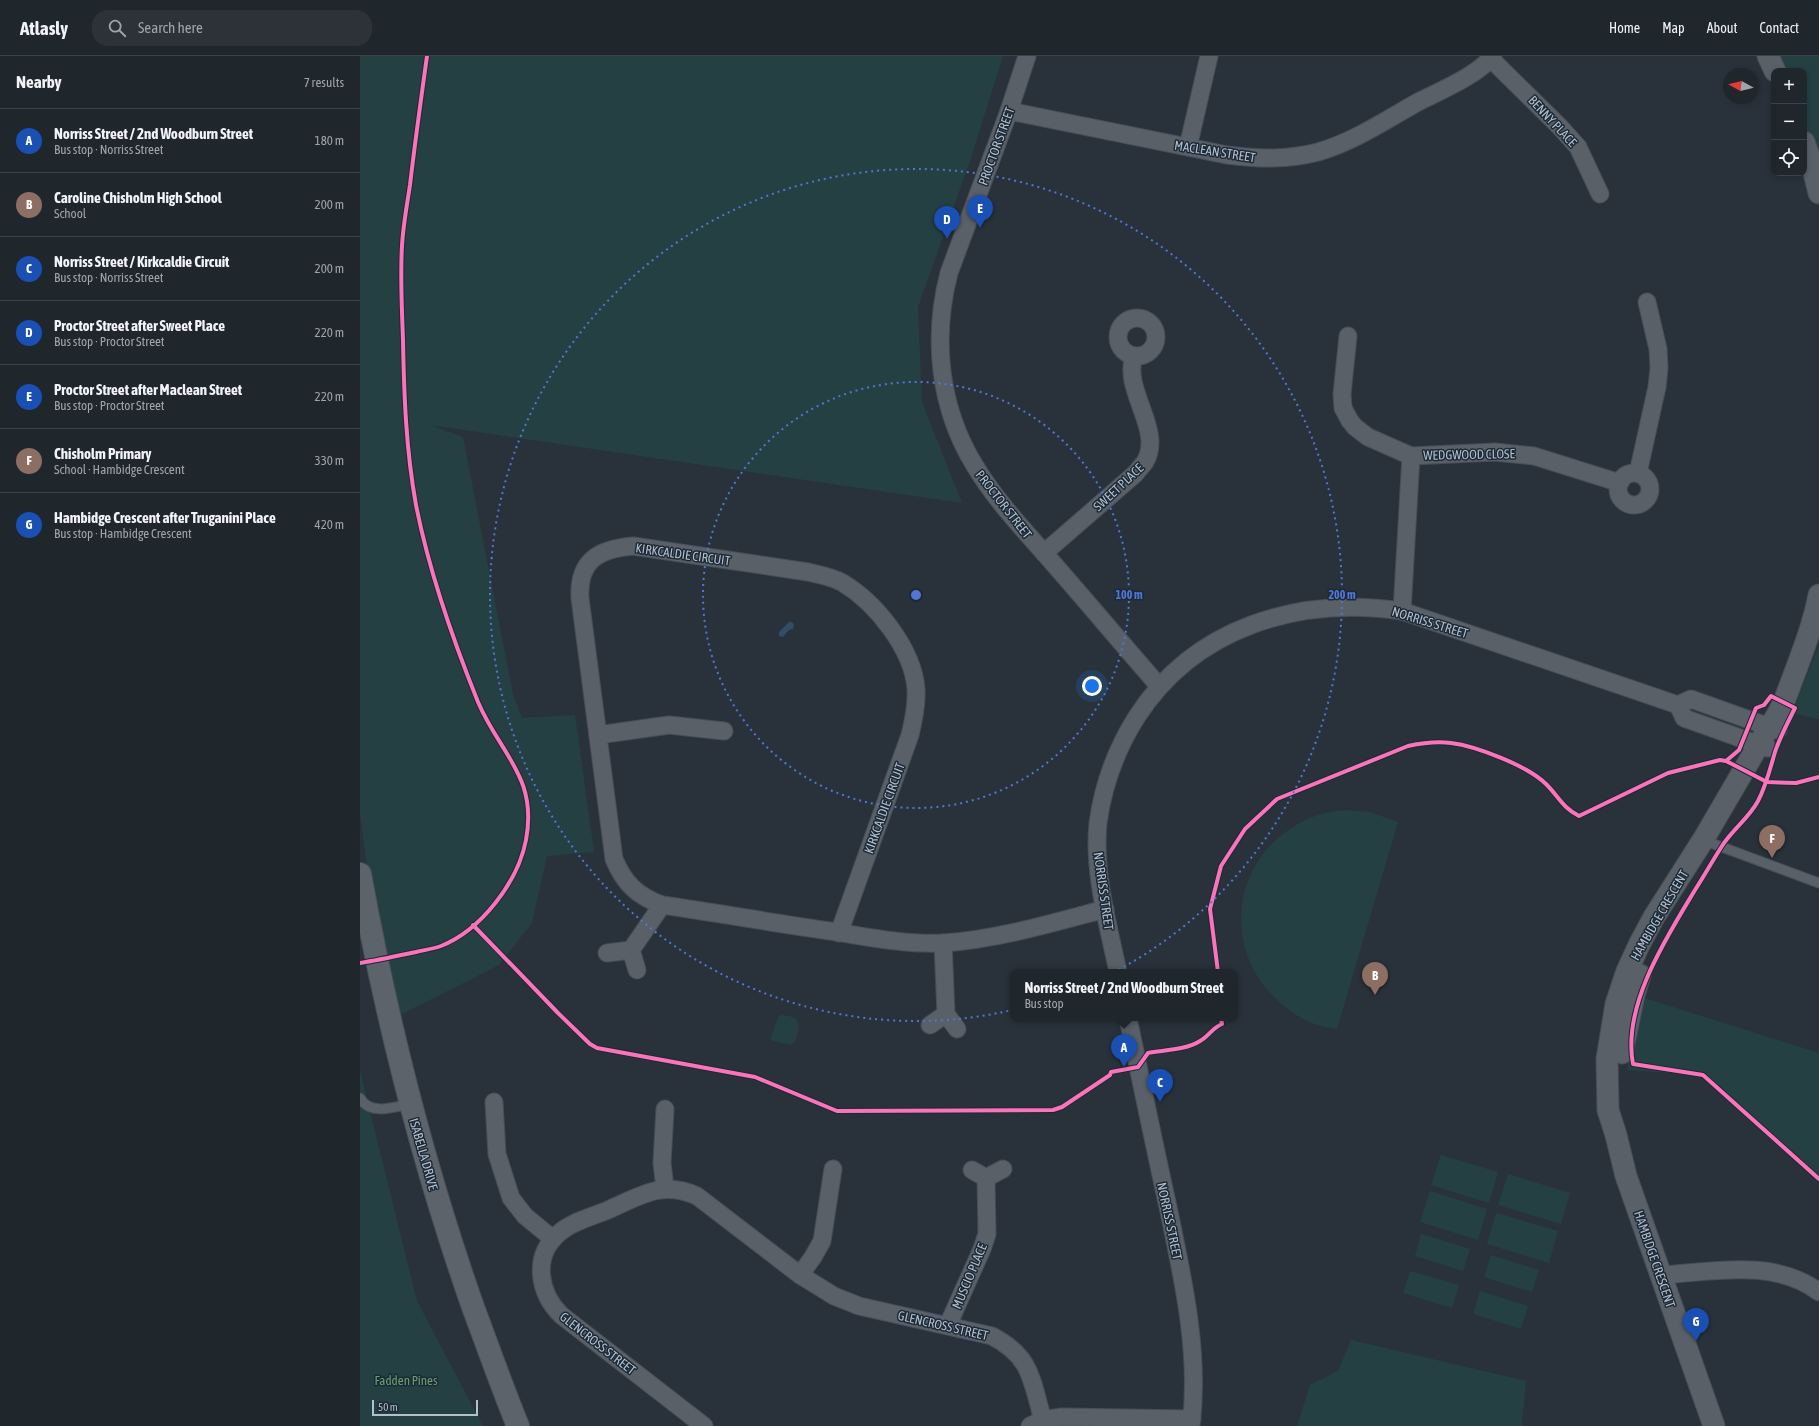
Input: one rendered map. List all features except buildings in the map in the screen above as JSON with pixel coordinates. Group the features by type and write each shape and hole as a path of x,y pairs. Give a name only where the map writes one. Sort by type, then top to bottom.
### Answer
{"main road":[{"name":"ISABELLA DRIVE","path":"360,874 373,947 410,1104 449,1240 518,1426"}],"street":[{"name":"PROCTOR STREET","path":"1028,56 949,273 944,292 939,331 941,371 950,409 965,448 975,466 999,501 1159,686"},
{"path":"1188,147 1208,56"},
{"path":"1768,56 1774,68"},
{"name":"MACLEAN STREET","path":"1009,111 1227,155 1257,159 1287,158 1330,148 1363,132 1468,76 1492,57"},
{"name":"BENNY PLACE","path":"1492,57 1578,146 1600,194"},
{"path":"1807,150 1819,194"},
{"path":"1638,473 1657,387 1659,368 1658,349 1647,302"},
{"name":"WEDGWOOD CLOSE","path":"1348,336 1342,394 1343,408 1350,422 1355,428 1368,437 1411,456 1495,452 1521,453 1620,483"},
{"name":"SWEET PLACE","path":"1044,553 1135,474 1145,461 1150,446 1148,430 1132,376 1131,365 1134,356"},
{"name":"WEDGWOOD CLOSE","path":"1402,611 1411,456"},
{"path":"1638,473 1647,479 1650,486 1650,493 1643,502 1632,504 1623,500 1619,492 1620,483 1627,474 1638,473"},
{"name":"KIRKCALDIE CIRCUIT","path":"840,933 910,734 916,712 916,688 911,665 893,633 861,595 842,583 808,572 633,546 616,548 600,554 588,564 579,584 614,859 621,876 634,890 662,905 896,942 943,943 980,939 1017,932 1105,909"},
{"name":"HAMBIDGE CRESCENT","path":"1714,1426 1626,1176 1608,1110 1608,1047 1616,1004 1627,971 1640,943 1654,917 1709,842 1770,733 1804,650 1816,611 1819,595"},
{"name":"NORRISS STREET","path":"1117,969 1105,909 1098,861 1098,823 1105,786 1118,751 1126,734 1146,701 1181,665 1206,646 1235,631 1266,619 1333,607 1385,608 1402,611 1678,705 1691,699 1770,733"},
{"path":"598,734 669,725 724,731"},
{"path":"607,953 631,950 662,905"},
{"path":"943,943 946,1014 957,1029"},
{"path":"631,950 636,970"},
{"path":"930,1025 946,1014"},
{"name":"NORRISS STREET","path":"1129,1021 1183,1281 1191,1332 1193,1361 1192,1423"},
{"path":"494,1102 497,1154 512,1198 525,1216 553,1239"},
{"path":"665,1109 662,1162 665,1188"},
{"path":"800,1275 822,1241 833,1169"},
{"path":"972,1170 986,1178 1003,1169"},
{"name":"MUSCIO PLACE","path":"948,1325 982,1249 987,1234 986,1178"},
{"name":"GLENCROSS STREET","path":"704,1426 554,1308 544,1291 540,1273 544,1255 553,1239 559,1234 573,1225 649,1192 665,1188 685,1190 697,1196 800,1275 834,1296 859,1306 992,1336 1007,1344 1020,1356 1028,1370 1037,1423"},
{"path":"1660,1275 1754,1270 1778,1273 1800,1280 1819,1292"},
{"path":"1037,1423 1062,1417 1192,1423"}],"lane":[{"path":"1709,842 1819,882"},
{"path":"360,1098 363,1104 379,1109 410,1104"}],"green space":[{"path":"360,56 1003,56 970,161 918,307 922,402 962,503 430,425 463,437 513,694 522,718 575,715 594,852 547,856 532,923 499,965 398,1016 367,866 360,813"},
{"path":"1777,56 1819,56 1819,164 1807,130 1807,68 1782,68"},
{"path":"1819,645 1819,719 1792,713"},
{"path":"1344,810 1370,812 1398,822 1337,1029 1328,1028 1302,1019 1274,997 1257,976 1247,953 1242,929 1242,904 1248,881 1260,859 1276,840 1309,818"},
{"path":"1641,997 1819,1053 1819,1179 1703,1075 1627,1070"},
{"path":"781,1015 791,1016 798,1022 799,1026 796,1038 790,1045 770,1040 778,1017"},
{"name":"Fadden Pines","path":"360,1071 417,1301 483,1426 360,1426"},
{"path":"1441,1155 1498,1172 1489,1203 1431,1185"},
{"path":"1508,1174 1570,1193 1561,1224 1498,1205"},
{"path":"1430,1191 1487,1209 1478,1240 1420,1222"},
{"path":"1496,1213 1558,1231 1549,1263 1487,1244"},
{"path":"1421,1234 1470,1249 1463,1271 1415,1256"},
{"path":"1491,1255 1539,1270 1532,1292 1484,1277"},
{"path":"1410,1271 1459,1285 1452,1308 1403,1293"},
{"path":"1480,1291 1528,1306 1521,1329 1473,1314"},
{"path":"1351,1340 1526,1381 1523,1426 1297,1426 1310,1385 1338,1371"}],"water":[{"path":"789,622 792,622 794,625 793,629 789,630 783,637 779,636 779,632"}],"cycle path":[{"path":"360,963 438,947 456,939 470,929 496,903 515,872 522,856 526,840 528,818 527,799 522,782 478,702 451,630 421,530 413,484 405,402 401,258 404,223 427,56"},
{"path":"1726,761 1739,750 1756,708 1764,705 1771,696 1795,708 1777,746 1766,783 1758,801 1750,813 1722,846 1672,929 1649,973 1640,996 1634,1019 1631,1042 1633,1064 1703,1075 1819,1179"},
{"path":"1218,969 1210,909 1221,866 1245,829 1277,799 1408,746 1440,742 1451,743 1474,748 1501,758 1527,770 1538,777 1573,813 1579,816 1668,773 1720,760 1726,761 1767,782 1796,783 1819,777"},
{"path":"473,925 558,1013 590,1044 597,1048 755,1077 837,1111 1053,1110 1062,1107 1110,1075 1111,1072 1138,1067 1148,1053 1182,1048 1200,1041 1222,1024 1222,1021"}],"place":[{"name":"Proctor Street after Maclean Street","path":"980,228"},
{"name":"Proctor Street after Sweet Place","path":"947,239"},
{"name":"Chisholm Primary","path":"1772,858"},
{"name":"Caroline Chisholm High School","path":"1375,995"},
{"name":"Norriss Street / 2nd Woodburn Street","path":"1124,1067"},
{"name":"Norriss Street / Kirkcaldie Circuit","path":"1160,1102"},
{"name":"Hambidge Crescent after Truganini Place","path":"1696,1341"}]}
